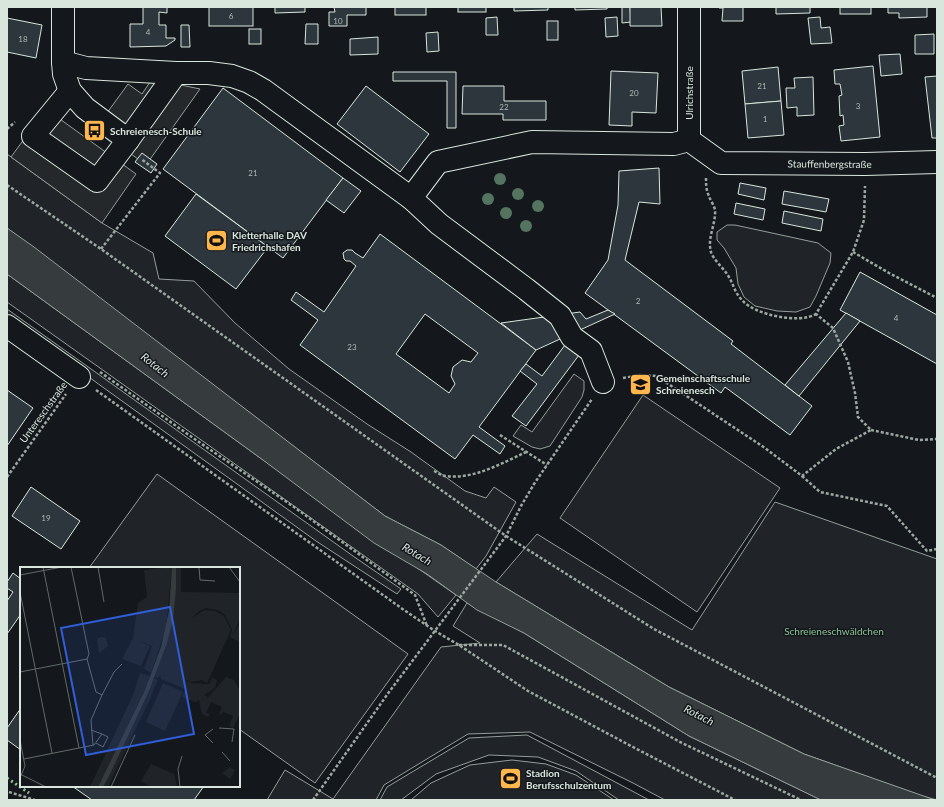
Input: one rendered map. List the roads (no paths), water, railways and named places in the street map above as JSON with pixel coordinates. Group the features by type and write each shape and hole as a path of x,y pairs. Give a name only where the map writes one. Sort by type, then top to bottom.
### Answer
{"street":[{"path":"62,7 66,75 85,108 133,149"},
{"name":"Ulrichstraße","path":"689,7 705,151"},
{"path":"176,73 133,149 97,181 33,136 66,75 86,68 176,73 209,73 232,76 249,82 264,90 411,198 439,224 560,316 572,338 591,351 603,382"},
{"name":"Stauffenbergstraße","path":"411,198 438,162 532,142 674,144 705,151 865,164 937,162"},
{"path":"7,326 86,372"}],"water":[{"name":"Rotach","path":"7,228 34,247 385,516 441,545 496,582 669,687 804,754 935,800 821,800 689,736 524,633 477,610 427,574 374,543 263,460 7,274"}],"place":[{"name":"Schreienesch-Schule","path":"95,131"},
{"name":"Kletterhalle DAV Friedrichshafen","path":"216,241"},
{"name":"Gemeinschaftsschule Schreienesch","path":"640,384"},
{"name":"Stadion Berufsschulzentum","path":"511,779"}],"park label":[{"name":"Schreieneschwäldchen","path":"834,631"}]}
